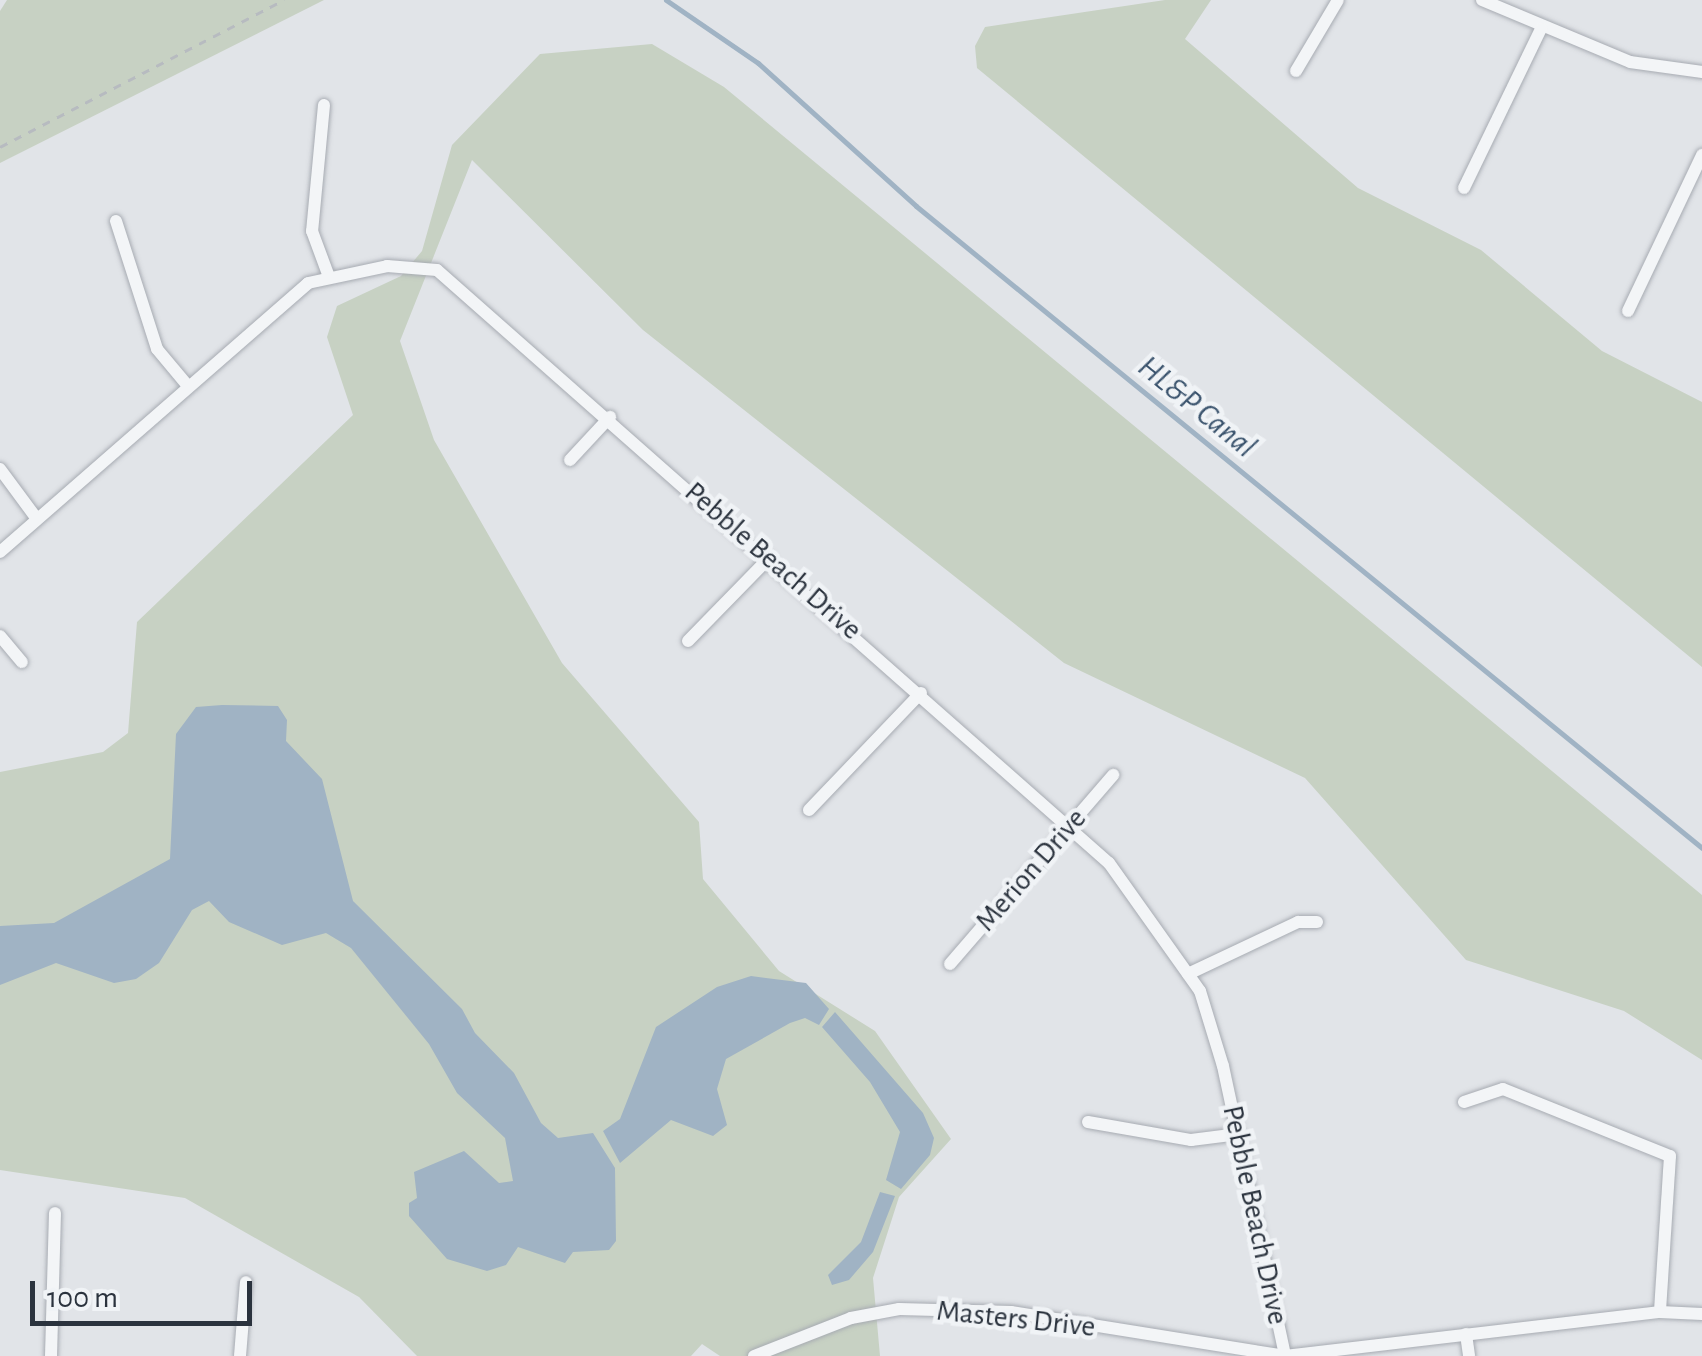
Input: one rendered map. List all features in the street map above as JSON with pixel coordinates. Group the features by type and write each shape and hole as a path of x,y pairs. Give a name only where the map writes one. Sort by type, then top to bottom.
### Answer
{"street":[{"path":"1296,71 1338,0"},
{"path":"1482,0 1541,29 1630,62 1702,72"},
{"path":"1464,188 1541,29"},
{"path":"324,105 312,231 329,277"},
{"path":"1628,311 1702,155"},
{"path":"116,222 158,348 188,386"},
{"name":"Pebble Beach Drive","path":"0,552 308,282 388,266 437,270 610,417 1109,863 1200,991 1239,1134 1285,1356"},
{"path":"570,460 610,417"},
{"path":"0,469 36,520"},
{"path":"688,641 769,558"},
{"path":"0,636 22,662"},
{"path":"809,810 921,693"},
{"name":"Merion Drive","path":"950,964 1113,776"},
{"path":"1188,974 1298,922 1317,922"},
{"path":"1464,1102 1503,1089 1670,1156 1660,1312"},
{"path":"1088,1122 1190,1140 1239,1134"},
{"path":"50,1356 55,1212"},
{"path":"240,1356 246,1282"},
{"name":"Masters Drive","path":"754,1356 851,1318 950,1307 1285,1356 1660,1312 1702,1314"},
{"path":"1466,1334 1469,1356"}],"path":[{"path":"0,147 284,0"}],"green space":[{"path":"7,0 324,0 0,163 0,11"},
{"path":"1165,0 1211,0 1185,39 1358,188 1481,250 1602,351 1702,402 1702,667 977,68 975,46 985,27"},
{"path":"652,44 724,87 1702,895 1702,1060 1624,1011 1466,960 1305,778 1064,663 643,330 472,160 400,341 434,440 562,663 699,822 703,879 779,971 875,1031 951,1139 899,1197 873,1278 880,1356 720,1356 702,1344 691,1356 417,1356 359,1297 185,1198 0,1170 0,772 103,752 128,733 137,622 353,415 327,337 337,306 401,276 422,251 452,145 540,54"}],"water":[{"path":"278,706 287,720 286,741 322,779 353,901 462,1009 475,1033 514,1073 541,1123 558,1138 593,1133 615,1168 616,1241 609,1250 573,1252 565,1263 518,1247 506,1265 487,1271 447,1259 409,1216 409,1203 417,1198 414,1172 464,1151 499,1183 513,1181 505,1138 457,1093 429,1044 351,948 326,933 282,945 229,922 209,901 192,910 159,963 136,979 114,983 56,963 0,985 0,926 54,923 170,859 176,734 196,707"},
{"path":"751,976 806,983 829,1009 819,1025 805,1018 790,1023 726,1059 717,1089 727,1125 713,1136 671,1120 620,1163 603,1131 620,1119 656,1027 717,987"},
{"path":"835,1012 923,1113 934,1138 930,1155 901,1189 886,1180 900,1132 870,1082 822,1027"},
{"path":"880,1192 895,1196 873,1252 849,1280 832,1285 828,1275 861,1242"}],"waterway":[{"name":"HL&P Canal","path":"666,0 758,63 916,206 1702,848"}]}
